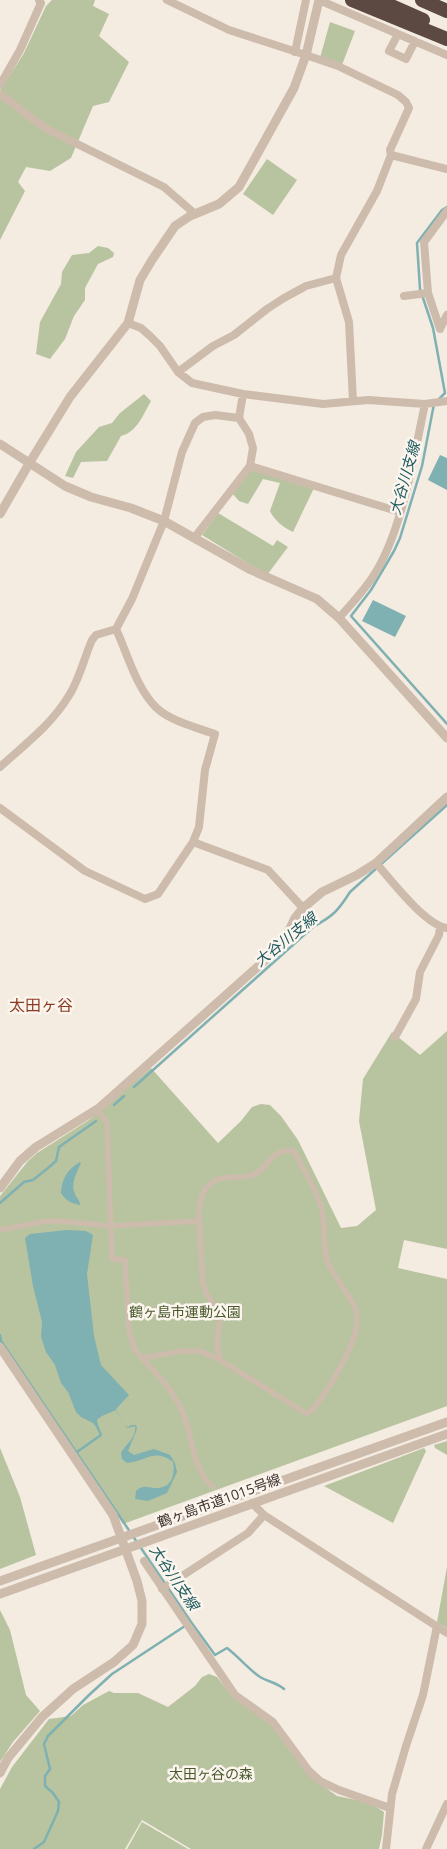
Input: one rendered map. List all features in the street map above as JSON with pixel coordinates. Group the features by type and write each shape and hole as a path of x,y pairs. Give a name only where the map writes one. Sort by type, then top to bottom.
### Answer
{"highway":[{"path":"352,0 447,39"},
{"path":"378,0 447,30"},
{"path":"422,0 447,11"}],"street":[{"path":"167,0 229,30 338,66 398,95 410,108 390,150 392,154 377,191 341,255 336,278 349,322 353,401"},
{"path":"295,52 306,0"},
{"path":"0,514 70,397 128,324 140,280 175,226 195,214 218,204 239,188 294,88 306,55 319,0 447,55"},
{"path":"0,85 20,50 42,1"},
{"path":"398,34 389,51 406,59 415,41"},
{"path":"0,94 45,128 164,187 195,214"},
{"path":"392,154 446,168"},
{"path":"447,211 424,242 428,293 440,329 447,315"},
{"path":"178,372 213,346 234,335 284,298 306,286 336,278"},
{"path":"404,296 428,293"},
{"path":"128,324 141,328 150,336 160,346 178,372 192,383 243,394 323,404 368,400 426,404 447,400"},
{"path":"194,537 250,466 254,448 250,434 239,418 243,394"},
{"path":"339,618 371,580 378,568 400,512 426,404"},
{"path":"0,767 57,713 69,696 92,640 96,635 116,629 132,599 164,521 182,452 195,423 203,417 215,415 239,418"},
{"path":"0,444 65,486 90,497 130,508 164,521 251,570 317,598 339,618 447,738"},
{"path":"250,466 400,512"},
{"path":"0,808 85,871 145,899 158,894 193,842 199,827 205,770 215,734 174,719 152,704 140,683 116,629"},
{"path":"0,1188 20,1161 36,1147 100,1108 271,955 287,935 295,918 303,908 322,892 376,862 447,797"},
{"path":"193,842 268,870 303,908"},
{"path":"376,862 426,917 443,928 420,972 416,999 394,1037"},
{"path":"100,1114 108,1122 112,1259 125,1260 129,1331 135,1350 172,1389 188,1428 199,1468 205,1480 213,1487"},
{"path":"142,1358 183,1350 200,1351 220,1360 307,1414 314,1409 323,1397 354,1339 356,1327 355,1307 326,1258 322,1237 323,1217 321,1205 294,1151 285,1150 277,1153 264,1167 252,1175 221,1178 207,1186 200,1197 199,1221 203,1283 206,1293 218,1311 220,1320 217,1344 220,1360"},
{"path":"0,1230 47,1221 111,1226 199,1221"},
{"path":"0,1347 113,1515 126,1548 142,1601 142,1624 133,1644 114,1662 73,1689 42,1717 8,1758 0,1773"},
{"name":"鶴ヶ島市道1015号線","path":"0,1581 447,1422"},
{"name":"鶴ヶ島市道1015号線","path":"0,1594 447,1434"},
{"path":"252,1503 264,1515 447,1633"},
{"path":"162,1589 248,1533 264,1515"},
{"path":"144,1561 235,1695 273,1722 309,1771 320,1781 339,1790 390,1808"},
{"path":"386,1849 392,1794 423,1695 436,1626"},
{"path":"426,1849 447,1804"}],"green space":[{"path":"52,0 95,0 93,6 109,14 99,36 129,62 109,102 93,106 71,158 50,171 26,167 18,182 25,191 0,240 0,91 24,53 46,6"},
{"path":"330,22 355,31 342,65 320,58"},
{"path":"267,159 297,180 273,215 243,194"},
{"path":"98,246 108,248 114,253 113,257 98,264 85,288 85,300 74,316 65,339 50,359 36,354 40,322 61,284 62,272 72,255 89,253"},
{"path":"144,394 151,401 145,412 131,431 121,436 107,461 81,462 73,478 65,476 76,452 99,427 112,423 120,413"},
{"path":"251,468 314,488 293,532 274,518 270,511 280,483 263,479 248,504 239,501 232,493"},
{"path":"218,513 273,546 277,540 288,547 267,575 202,535"},
{"name":"鶴ヶ島市運動公園","path":"447,1031 447,1249 404,1240 398,1268 447,1279 447,1406 123,1524 0,1343 0,1196 28,1161 37,1153 89,1120 151,1068 218,1143 241,1121 252,1107 261,1104 270,1105 281,1116 298,1140 341,1228 357,1226 376,1210 359,1121 363,1079 392,1032 420,1055"},
{"path":"447,1441 447,1455 435,1448 434,1445"},
{"path":"0,1448 20,1497 36,1555 0,1569"},
{"path":"424,1448 426,1451 393,1523 324,1486"},
{"path":"447,1567 447,1628 437,1622"},
{"path":"0,1610 10,1630 26,1695 40,1711 13,1742 0,1762"},
{"name":"太田ヶ谷の森","path":"209,1674 217,1677 239,1701 270,1721 315,1780 337,1796 366,1802 384,1812 379,1849 191,1849 142,1820 125,1849 0,1849 0,1789 12,1767 49,1719 71,1716 83,1705 109,1691 114,1693 138,1693 168,1707 195,1686 202,1677"},
{"path":"142,1822 188,1849 127,1849"}],"water":[{"path":"440,455 447,458 447,490 428,480"},
{"path":"373,600 406,616 395,637 362,621"},
{"path":"80,1162 73,1186 80,1205 69,1201 61,1193 66,1175"},
{"path":"67,1230 86,1231 93,1235 87,1274 94,1336 101,1365 129,1395 116,1409 124,1425 116,1410 99,1418 96,1427 76,1412 68,1392 61,1383 55,1365 46,1352 41,1337 42,1322 33,1286 25,1238 30,1234"},
{"path":"124,1425 128,1427 136,1425 137,1429 128,1451 134,1455 154,1449 170,1455 175,1463 177,1472 167,1493 148,1501 135,1499 136,1491 142,1487 159,1488 167,1485 173,1475 173,1462 161,1456 150,1456 127,1463 122,1459 121,1453 133,1437 135,1426 128,1428"}],"waterway":[{"name":"大谷川支線","path":"438,400 445,393 433,328 420,289 417,243 442,210 447,207"},
{"name":"大谷川支線","path":"434,404 422,466 400,538 371,590 351,616 447,724"},
{"name":"大谷川支線","path":"134,1087 313,927 326,920 342,904 350,892 447,805"},
{"path":"114,1105 124,1096"},
{"path":"0,1203 24,1182 33,1180 48,1168 56,1161 59,1147 96,1121"},
{"name":"大谷川支線","path":"0,1335 1,1341 191,1622 112,1674 48,1736 44,1744 50,1769 45,1776 45,1786 59,1802 58,1811 44,1842 34,1849"},
{"path":"77,1452 101,1435 97,1426"},
{"path":"191,1622 215,1655 227,1648 260,1677 284,1689"}],"district":[{"name":"太田ヶ谷","path":"41,1005"}]}
